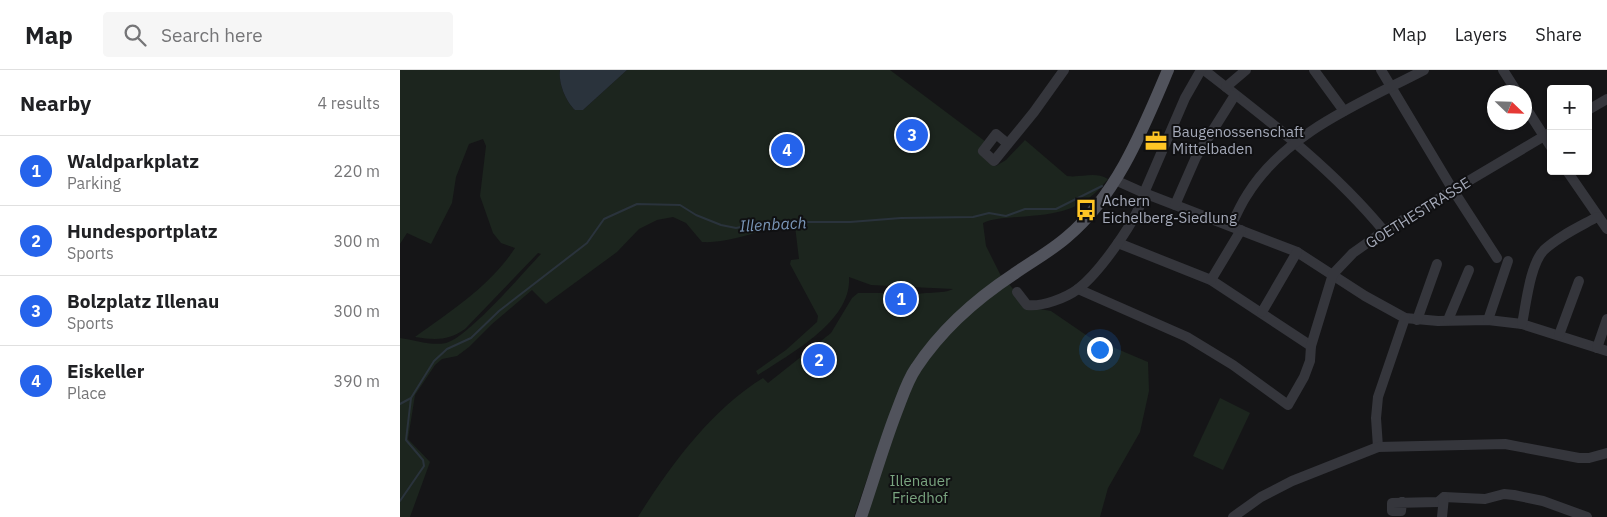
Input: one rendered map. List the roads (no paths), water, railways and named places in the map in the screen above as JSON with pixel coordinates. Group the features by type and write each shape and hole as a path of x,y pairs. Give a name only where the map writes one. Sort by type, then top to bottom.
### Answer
{"main road":[{"path":"861,517 908,381 937,341 972,304 1066,238 1099,203 1114,180 1150,114 1168,70"}],"street":[{"path":"1008,144 1064,70"},
{"path":"1017,292 1027,304 1037,306 1078,289 1118,243 1142,203 1144,193 1185,98 1202,70 1226,87 1294,143 1346,189 1384,231"},
{"path":"1226,87 1246,70"},
{"path":"1314,70 1344,111"},
{"path":"1382,70 1497,258"},
{"path":"1211,280 1236,228 1246,195 1262,174 1294,143 1344,111 1424,70"},
{"path":"1503,70 1513,85"},
{"path":"1175,206 1196,157 1235,95"},
{"path":"1592,108 1607,99"},
{"path":"1532,115 1547,134"},
{"name":"GOETHESTRASSE","path":"1078,289 1187,337 1233,365 1288,405 1304,377 1310,361 1311,346 1334,274 1354,253 1384,231 1547,134"},
{"path":"1570,175 1607,229"},
{"path":"1114,180 1175,206 1297,252 1334,274 1365,296 1405,318 1417,320 1488,320 1522,324 1602,350 1607,319"},
{"path":"1522,324 1530,284 1540,256 1562,237 1597,217"},
{"path":"1118,243 1211,280 1311,346"},
{"path":"1262,312 1297,252"},
{"path":"1488,320 1508,261"},
{"path":"1417,320 1437,264"},
{"path":"1448,320 1468,270"},
{"path":"1559,335 1579,281"},
{"path":"1378,447 1376,418 1378,397 1405,318"},
{"path":"1233,517 1261,497 1292,481 1378,447 1494,444 1578,458 1589,458 1607,452"},
{"path":"1402,502 1438,502 1444,497 1485,499 1504,494 1543,501 1587,517"},
{"path":"1442,517 1444,497"}],"waterway":[{"name":"Illenbach","path":"400,404 411,398 434,361 447,349 471,338 499,311 587,243 604,219 637,204 680,205 696,215 721,225 736,228 766,222 850,222 901,218 973,217 989,213 1006,216 1025,209 1056,209 1102,186"},
{"path":"400,501 424,466 423,460 406,440 411,398"}],"place":[{"name":"Bolzplatz Illenau","path":"912,135"},
{"name":"Baugenossenschaft Mittelbaden","path":"1156,141"},
{"name":"Eiskeller","path":"787,150"},
{"name":"Achern Eichelberg-Siedlung","path":"1086,210"},
{"name":"Waldparkplatz","path":"901,299"},
{"name":"Hundesportplatz","path":"819,360"}],"park label":[{"name":"Illenauer Friedhof","path":"920,490"}]}
